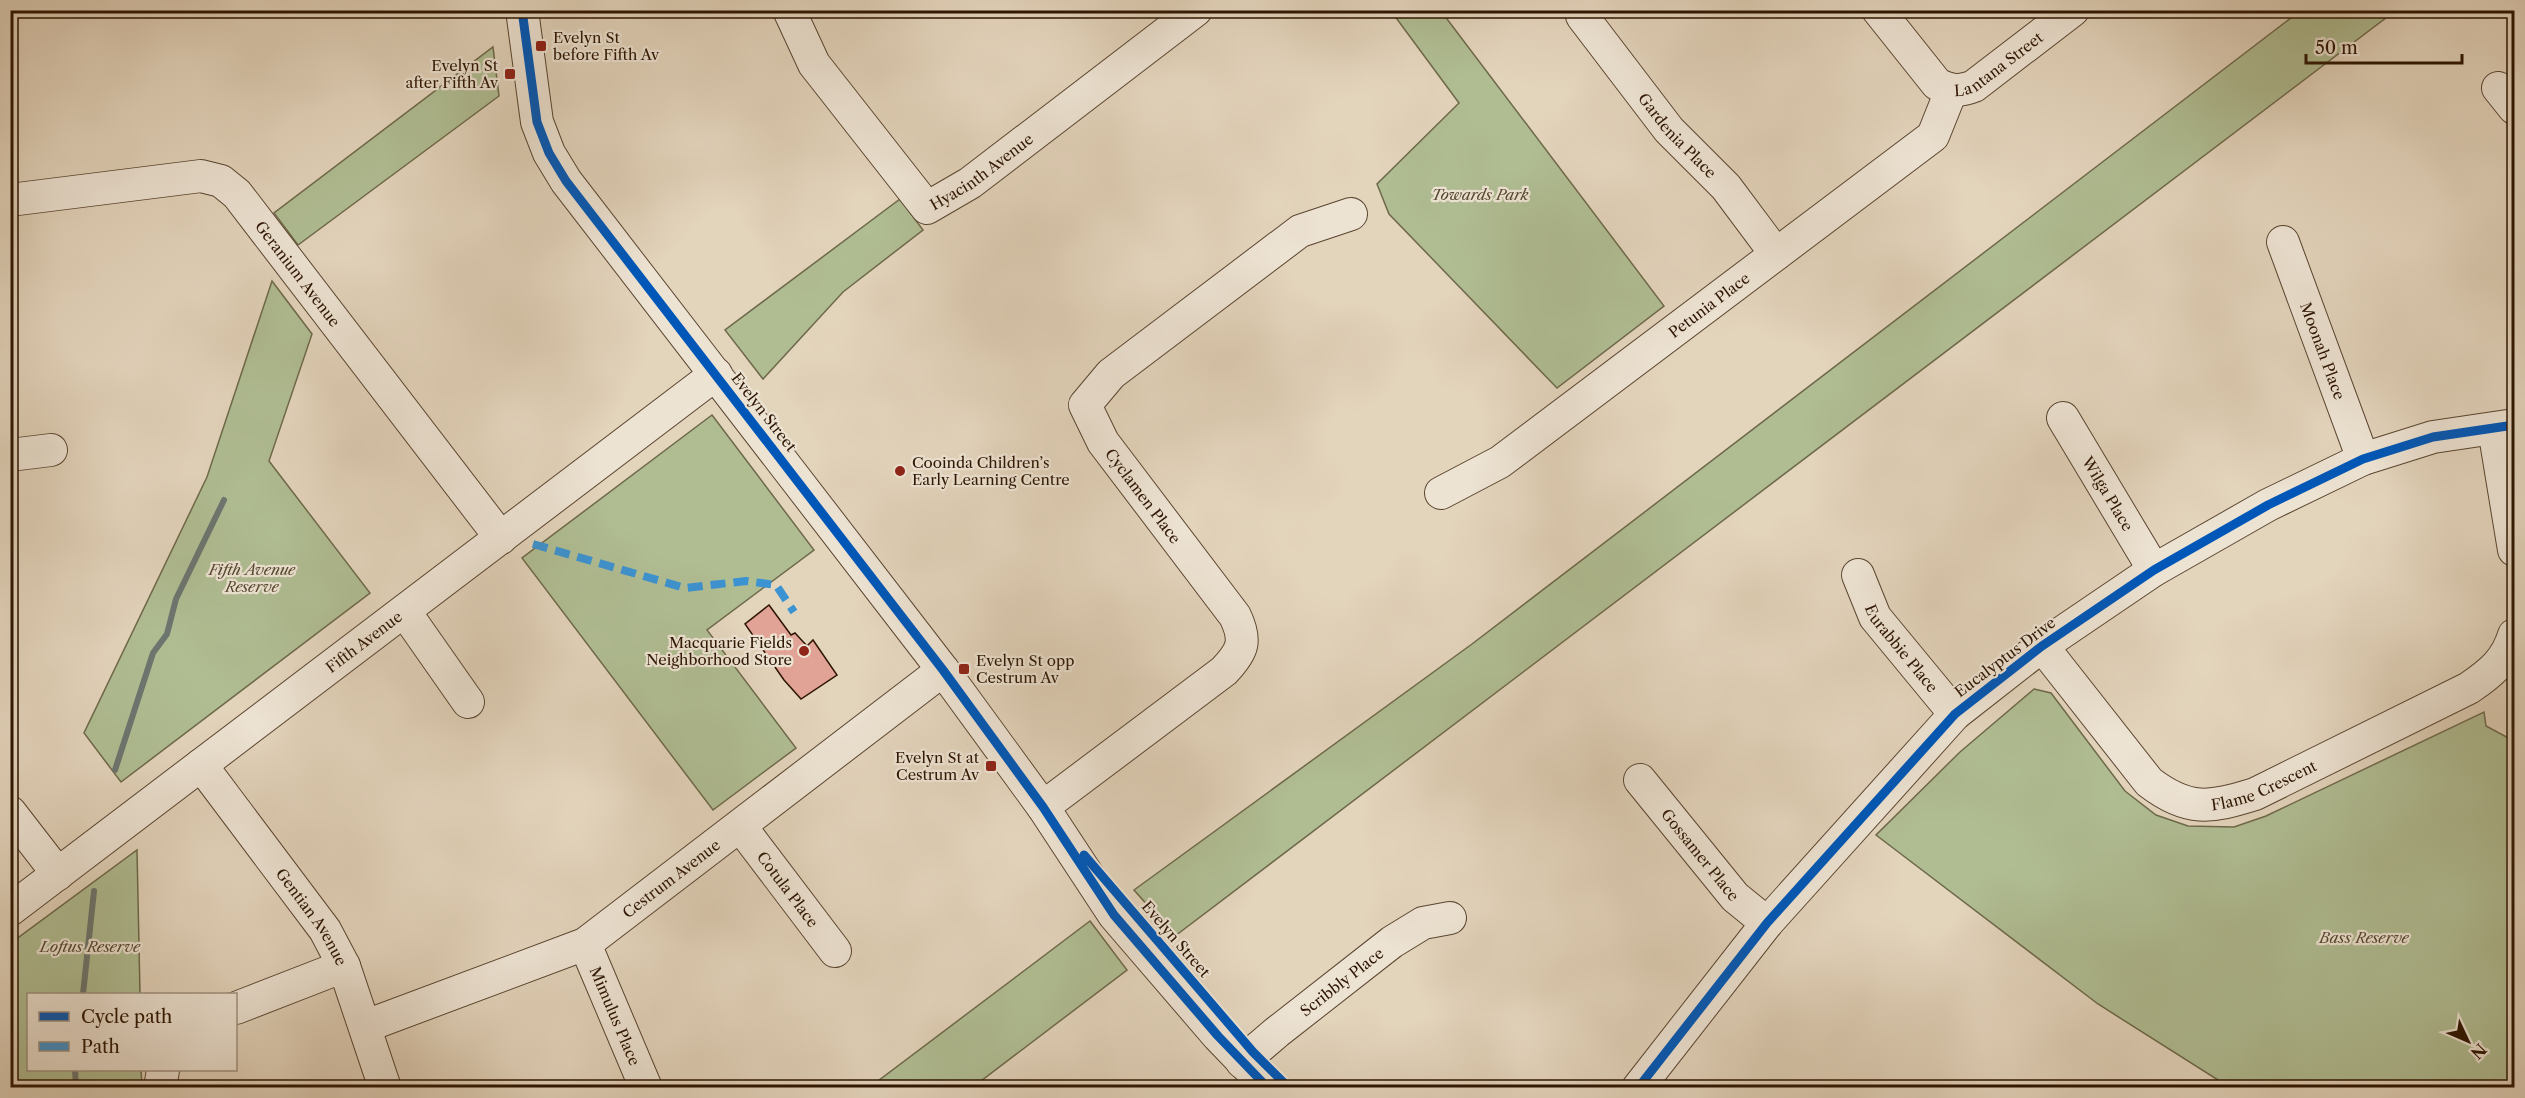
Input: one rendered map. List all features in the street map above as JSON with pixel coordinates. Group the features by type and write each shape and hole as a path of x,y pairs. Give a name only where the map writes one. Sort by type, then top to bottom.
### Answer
{"street":[{"name":"Evelyn Street","path":"522,10 537,122 549,153 566,181 944,670 1043,807 1247,1057 1268,1088"},
{"name":"Hyacinth Avenue","path":"789,10 814,64 927,208 970,183 1196,10"},
{"name":"Lantana Street","path":"1878,10 1928,75 1937,84 1951,91 1962,91 1974,86 2073,10"},
{"name":"Gardenia Place","path":"1582,16 1669,130 1726,187 1776,254"},
{"name":"Petunia Place","path":"1441,493 1500,462 1933,136 1951,91"},
{"name":"Geranium Avenue","path":"10,200 201,176 221,181 237,194 501,538"},
{"name":"Cyclamen Place","path":"1043,807 1224,671 1237,657 1243,642 1241,629 1235,616 1102,442 1085,405 1111,374 1300,231 1352,214"},
{"name":"Moonah Place","path":"2283,242 2363,459"},
{"name":"Fifth Avenue","path":"10,910 716,374"},
{"name":"Wilga Place","path":"2063,418 2154,570"},
{"name":"Eucalyptus Drive","path":"1638,1088 1767,923 1955,714 2042,646 2154,570 2268,506 2363,459 2433,437 2504,427"},
{"path":"2504,427 2514,550"},
{"path":"10,455 51,450"},
{"name":"Eurabbie Place","path":"1858,574 1875,617 1955,714"},
{"path":"405,612 468,702"},
{"name":"Flame Crescent","path":"2042,646 2149,782 2167,796 2190,804 2221,805 2255,794 2469,688 2495,670 2509,651 2514,635"},
{"name":"Cestrum Avenue","path":"366,1026 585,944 944,670"},
{"name":"Gentian Avenue","path":"201,765 325,930 344,966 386,1088"},
{"name":"Gossamer Place","path":"1640,780 1736,897 1767,923"},
{"path":"10,812 57,874"},
{"name":"Cotula Place","path":"741,826 835,951"},
{"name":"Scribbly Place","path":"1247,1057 1392,942 1423,923 1450,918"},
{"name":"Mimulus Place","path":"585,944 646,1088"},
{"path":"237,1008 344,966"},
{"name":"Evelyn Street","path":"1247,1057 1289,1088"},
{"path":"160,1088 163,1071"}],"green space":[{"name":"Towards Park","path":"1391,11 1441,11 1664,306 1557,388 1389,214 1377,184 1459,103"},
{"path":"2300,11 2395,11 1175,936 1134,890 1472,644"},
{"path":"493,47 499,96 298,245 274,213"},
{"path":"900,199 923,230 843,292 763,379 725,330"},
{"name":"Fifth Avenue Reserve","path":"272,281 312,334 269,461 370,593 121,782 84,733 207,477"},
{"path":"712,415 814,550 707,630 796,748 713,810 522,558"},
{"name":"Bass Reserve","path":"2034,689 2051,693 2125,791 2156,815 2188,826 2234,827 2266,816 2484,712 2486,726 2514,741 2514,1087 2229,1087 2098,1004 1876,835 1960,752"},
{"name":"Loftus Reserve","path":"137,850 140,993 27,993 27,1071 141,1071 142,1087 11,1087 11,943"},
{"path":"1090,921 1127,970 973,1087 870,1087"}],"building":[{"path":"769,605 791,635 795,633 807,646 813,640 837,675 801,699 784,680 745,624"}],"waterway":[{"path":"115,770 153,653 167,634 176,599 224,500"},
{"path":"83,993 94,891"},
{"path":"75,1071 76,1088"}],"marked path":[{"path":"533,544 685,588 746,581 776,585 794,612"}],"cycle path":[{"path":"522,10 537,122 549,153 566,181 943,670 1043,807 1114,915 1218,1036 1268,1088"},
{"path":"1638,1088 1767,923 1955,714 2042,646 2154,570 2268,505 2363,459 2433,437 2514,425"},
{"path":"1084,855 1253,1052 1289,1088"}],"place":[{"name":"Evelyn St before Fifth Av","path":"541,46"},
{"name":"Evelyn St after Fifth Av","path":"510,74"},
{"name":"Cooinda Children’s Early Learning Centre","path":"900,471"},
{"name":"Macquarie Fields Neighborhood Store","path":"804,651"},
{"name":"Evelyn St opp Cestrum Av","path":"964,669"},
{"name":"Evelyn St at Cestrum Av","path":"991,766"}]}
